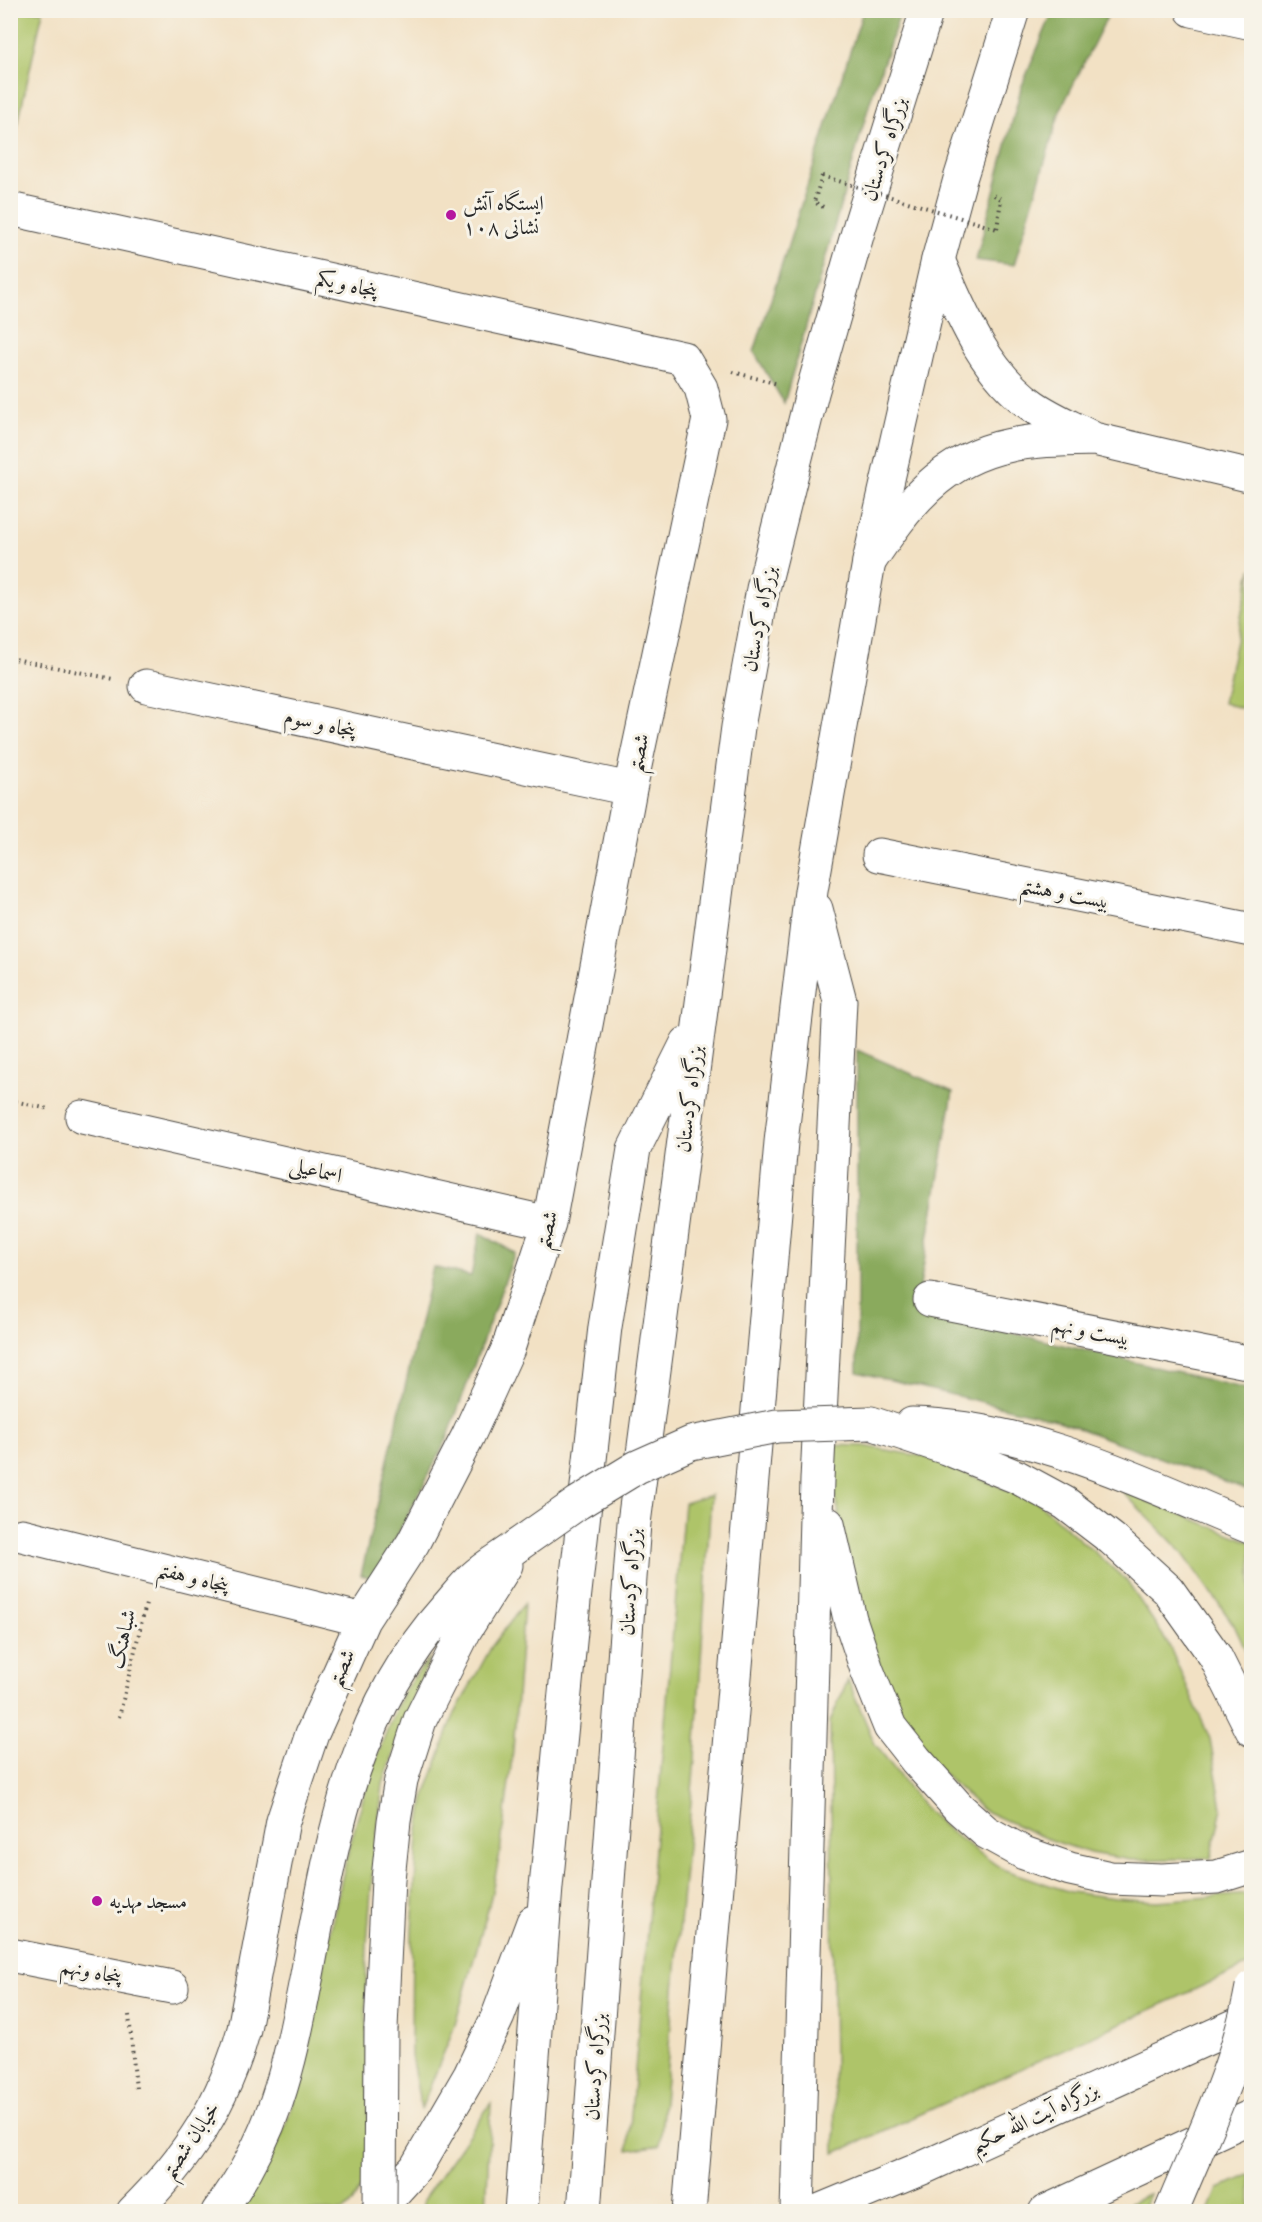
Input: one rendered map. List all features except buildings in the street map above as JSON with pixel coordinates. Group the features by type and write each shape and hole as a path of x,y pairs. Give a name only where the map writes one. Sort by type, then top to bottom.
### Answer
{"main road":[{"name":"بزرگراه کردستان","path":"584,2211 634,1523 738,727 759,612 812,393 860,225 927,10"},
{"path":"689,2211 781,1142 811,891 869,562 938,260 960,179 1013,10"},
{"path":"1192,10 1251,23"},
{"name":"پنجاه و یکم","path":"10,209 683,358"},
{"path":"938,260 967,326 990,362 1011,387 1033,406 1094,439 1251,476"},
{"name":"شصتم","path":"235,2060 244,2029 283,1821 312,1734 363,1620 413,1543 468,1436 508,1349 549,1223 630,789 709,419 701,388 683,358"},
{"path":"869,562 915,498 946,471 979,454 1012,444 1094,439"},
{"name":"پنجاه و سوم","path":"146,686 630,789"},
{"name":"بیست و هشتم","path":"879,855 1251,930"},
{"path":"797,2211 817,1480 840,1001 811,891"},
{"path":"521,2207 546,1887 574,1601 605,1327 634,1149 699,1020"},
{"name":"اسماعیلی","path":"82,1116 549,1223"},
{"name":"بیست و نهم","path":"930,1300 1251,1363"},
{"path":"871,1423 946,1448 1017,1477 1065,1503 1112,1539 1168,1590 1215,1656 1251,1730"},
{"path":"218,2211 230,2197 258,2148 278,2100 293,2048 338,1821 364,1739 389,1686 437,1618 474,1577 578,1503 637,1467 691,1443 777,1426 923,1424 973,1429 1054,1449 1107,1468 1251,1528"},
{"path":"817,1480 850,1619 890,1727 959,1808 986,1832 1024,1853 1070,1869 1111,1878 1162,1880 1217,1876 1251,1866"},
{"name":"پنجاه و هفتم","path":"22,1535 363,1620"},
{"path":"378,2211 381,2028 388,1879 393,1821 401,1780 420,1720 465,1630 518,1545"},
{"path":"378,2211 416,2168 470,2075 498,2016 546,1887"},
{"name":"پنجاه ونهم","path":"10,1955 172,1988"},
{"path":"1171,2211 1223,2086 1246,2016 1251,1987"},
{"name":"بزرگراه آیت الله حکیم","path":"816,2211 927,2166 1251,2018"},
{"name":"خیابان شصتم","path":"133,2211 162,2183 199,2136 219,2098 235,2060"},
{"path":"1045,2211 1251,2116"}],"path":[{"path":"814,202 822,176 997,229 1001,199"},
{"path":"683,358 812,393"},
{"path":"10,658 146,686"},
{"name":"شباهنگ","path":"119,1717 155,1568"},
{"path":"126,1978 136,2089"}],"green space":[{"path":"10,11 43,11 11,154"},
{"path":"863,11 901,11 870,102 784,403 754,352"},
{"path":"1053,11 1110,11 1060,111 1014,265 976,260 1021,88"},
{"path":"1251,569 1251,711 1223,703"},
{"path":"857,1050 953,1092 916,1310 1251,1390 1251,1491 1053,1419 857,1372"},
{"path":"480,1233 515,1253 447,1439 375,1579 361,1575 433,1267 471,1276"},
{"path":"824,1445 864,1446 925,1457 1036,1501 1126,1580 1168,1643 1210,1739 1222,1808 1211,1858 1131,1860 1090,1853 1045,1838 983,1810 931,1763 885,1684 854,1582"},
{"path":"1122,1491 1251,1542 1251,1662 1234,1625 1181,1551"},
{"path":"711,1495 695,1758 660,2145 628,2150 684,1503"},
{"path":"524,1604 513,1750 500,1853 489,1906 455,2025 421,2109 411,2055 412,1931 418,1837 424,1799 454,1715 492,1646"},
{"path":"431,1656 383,1784 367,1944 369,2175 352,2203 344,2211 238,2212 275,2150 299,2084 344,1870 371,1775 400,1699"},
{"path":"848,1680 875,1744 925,1809 949,1831 1002,1869 1070,1892 1115,1898 1157,1901 1251,1894 1251,1964 835,2153 830,1722"},
{"path":"491,2103 486,2211 423,2211 423,2200"},
{"path":"1251,2174 1251,2211 1209,2211 1218,2189"},
{"path":"1150,2194 1142,2211 1113,2211"}],"place":[{"name":"ایستگاه آتش نشانی ۱۰۸","path":"451,215"},
{"name":"مسجد مهدیه","path":"97,1901"}]}
